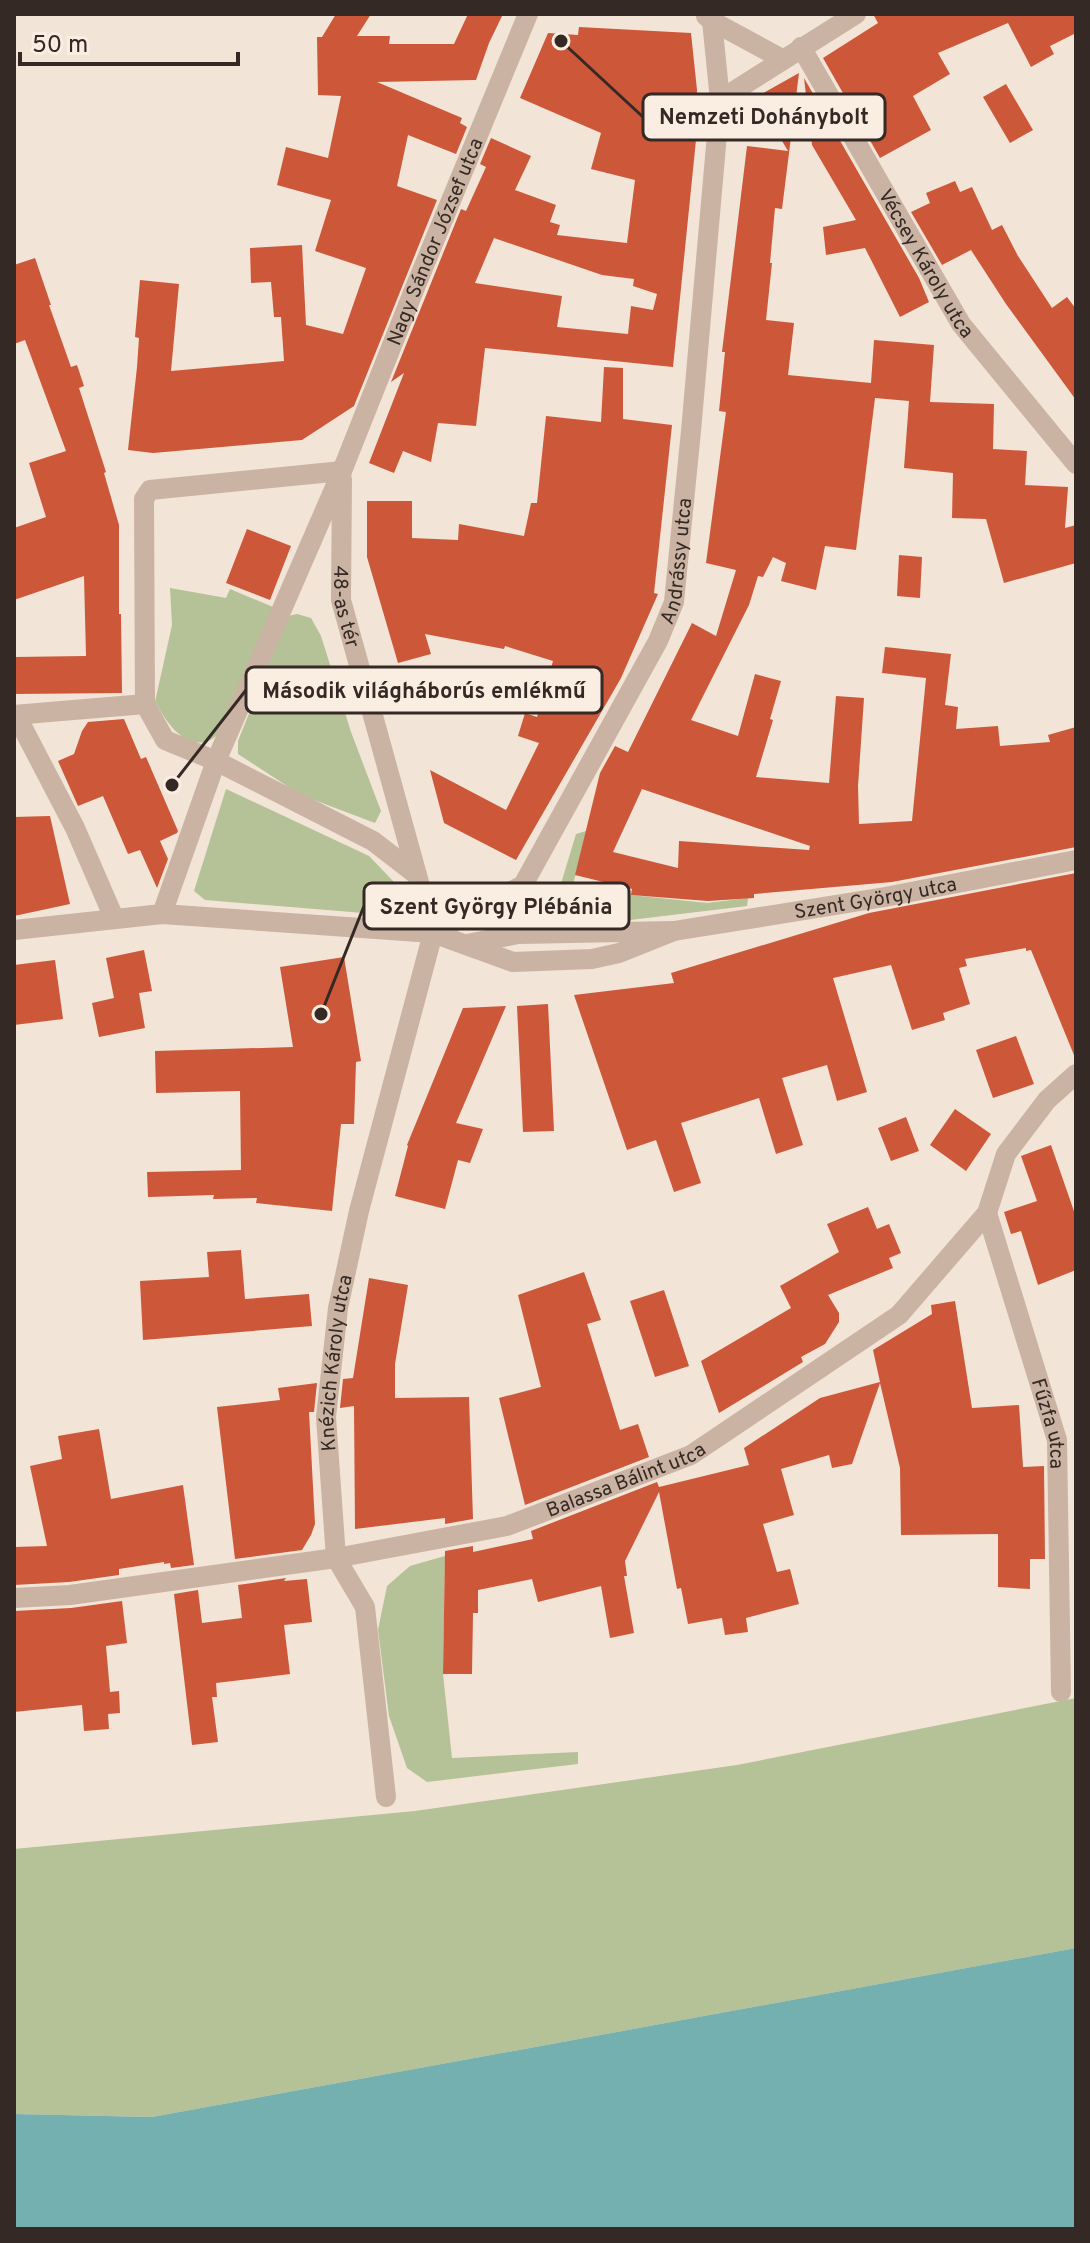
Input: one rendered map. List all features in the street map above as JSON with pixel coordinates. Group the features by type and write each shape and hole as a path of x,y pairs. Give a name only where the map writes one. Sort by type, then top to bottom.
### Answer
{"street":[{"name":"Nagy Sándor József utca","path":"342,471 528,14"},
{"path":"720,100 856,14"},
{"path":"708,18 782,59"},
{"name":"Andrássy utca","path":"433,933 523,885 658,641 674,602 720,100 708,18"},
{"name":"Vécsey Károly utca","path":"801,47 961,324 1076,464"},
{"path":"342,471 150,490 144,499 145,704 165,740 216,761 373,841 417,875"},
{"name":"48-as tér","path":"162,914 216,761 342,471"},
{"name":"48-as tér","path":"342,471 341,600 433,933"},
{"path":"114,918 75,828 15,715 145,704"},
{"name":"Szent György utca","path":"433,933 513,962 592,959 619,953 674,931 885,897 1076,860"},
{"path":"14,930 162,914 433,933"},
{"name":"Knézich Károly utca","path":"386,1797 365,1607 336,1558 326,1417 338,1308 359,1211 433,933"},
{"name":"Balassa Bálint utca","path":"14,1598 70,1595 336,1558 507,1526 691,1455 899,1315 987,1213 1006,1154 1047,1100 1076,1074"},
{"name":"Fűzfa utca","path":"987,1213 1057,1440 1061,1692"}],"green space":[{"path":"170,588 226,598 230,589 273,607 218,735 206,742 182,736 155,702 172,625"},
{"path":"297,614 311,618 321,636 351,732 381,811 375,823 301,795 238,754 238,741 288,616"},
{"path":"226,789 369,856 393,881 398,902 388,915 205,900 194,891"},
{"path":"586,831 573,885 707,903 748,898 747,906 630,920 572,919 553,910 576,834"},
{"path":"445,1556 443,1674 452,1758 578,1752 578,1764 427,1782 407,1768 389,1716 378,1630 387,1586 410,1566"},
{"path":"1076,1698 1076,1948 152,2117 14,2114 14,1849 415,1811 737,1765"}],"water":[{"path":"1076,1948 1076,2229 14,2229 14,2114 152,2117"}],"building":[{"path":"336,14 371,14 357,36 390,36 389,44 454,44 468,14 503,14 476,80 377,82 462,118 460,123 467,127 456,154 408,135 397,186 437,200 354,406 302,440 153,453 128,450 137,367 139,338 135,337 140,280 179,284 171,371 284,361 281,317 274,317 271,282 251,283 250,248 302,245 306,325 343,334 366,268 315,251 331,200 277,185 286,147 328,158 341,96 318,95 317,37 322,37"},
{"path":"873,14 1076,14 1076,33 1050,46 1054,54 1031,67 1008,23 938,53 950,74 913,96 931,130 880,158 823,58 878,23"},
{"path":"579,27 691,33 697,90 696,140 673,367 485,348 476,426 438,423 431,462 403,451 394,473 369,463 404,373 391,382 461,209 466,211 486,167 480,164 491,138 531,156 515,190 556,205 550,222 560,225 557,235 627,243 635,180 591,169 601,133 520,98 548,33 578,35","holes":["494,238 602,275 634,279 633,286 657,294 653,310 631,306 628,334 557,327 562,296 475,283"]},
{"path":"799,73 782,209 775,208 766,320 794,323 788,375 871,383 874,340 934,345 930,402 994,404 993,449 1027,451 1025,485 1068,487 1065,528 1076,525 1076,563 1004,583 986,519 952,518 953,473 904,468 909,401 875,398 856,550 825,546 816,590 781,581 786,563 773,557 763,577 758,576 749,605 691,720 738,736 755,674 781,681 756,777 829,783 836,696 864,698 858,786 859,824 912,821 926,678 882,673 885,647 951,654 945,705 958,707 956,729 998,726 1000,746 1050,742 1048,735 1076,727 1076,847 892,882 708,901 631,895 632,889 575,875 600,773 615,746 628,752 692,623 716,636 736,570 706,563 726,412 719,411 725,352 722,352 747,146 788,151 756,97","holes":["642,789 810,846 809,850 679,841 678,868 613,852"]},
{"path":"804,78 919,278 929,302 900,317 865,248 826,255 823,227 856,220 812,145"},
{"path":"1006,84 1033,130 1010,143 983,97"},
{"path":"955,181 960,192 972,187 992,230 1002,225 1052,308 1067,297 1076,309 1076,400 971,250 942,265 911,212 930,203 926,193"},
{"path":"35,258 71,367 77,365 84,386 79,388 119,525 122,693 14,694 14,657 86,656 84,576 14,600 14,528 46,517 29,463 66,451 25,340 14,344 14,265"},
{"path":"604,367 623,368 623,419 672,425 654,593 658,594 621,678 516,860 444,823 430,770 506,810 539,743 518,736 525,713 537,717 553,661 505,646 504,649 425,634 431,654 398,663 367,557 367,501 412,501 412,538 458,540 459,524 524,536 531,503 537,503 546,416 601,422"},
{"path":"247,529 291,546 270,600 226,583"},
{"path":"899,555 922,557 920,598 897,596"},
{"path":"124,719 141,759 146,757 178,831 160,841 168,859 157,888 140,850 128,854 103,796 78,806 58,761 74,754 88,722"},
{"path":"50,816 70,904 14,916 14,817"},
{"path":"1076,873 1076,1060 1031,950 1026,951 1026,948 965,959 967,966 959,968 970,1004 943,1013 945,1020 912,1030 891,965 833,978 867,1092 837,1101 827,1065 782,1078 803,1145 776,1154 759,1098 681,1123 701,1183 674,1192 656,1140 627,1150 574,995 674,983 671,973 869,913"},
{"path":"144,950 152,991 139,993 145,1028 99,1037 92,1003 114,998 106,958"},
{"path":"344,957 361,1061 356,1062 354,1124 341,1124 332,1211 256,1203 257,1198 213,1199 214,1195 148,1197 147,1172 241,1170 240,1091 156,1093 155,1051 293,1047 280,967"},
{"path":"55,960 63,1019 14,1025 14,965"},
{"path":"548,1004 554,1131 523,1132 517,1006"},
{"path":"506,1006 456,1123 483,1129 470,1163 458,1160 445,1209 395,1196 407,1145 463,1008"},
{"path":"1016,1036 1034,1084 993,1098 976,1050"},
{"path":"955,1109 991,1134 966,1171 930,1145"},
{"path":"906,1117 919,1151 891,1161 878,1128"},
{"path":"1051,1145 1076,1217 1076,1270 1038,1285 1021,1231 1011,1234 1004,1212 1037,1201 1021,1156"},
{"path":"868,1207 877,1229 889,1224 901,1253 889,1258 893,1268 828,1295 839,1313 839,1322 825,1344 801,1357 803,1362 719,1413 701,1361 791,1308 780,1286 839,1252 827,1224"},
{"path":"241,1250 245,1299 309,1294 312,1326 143,1340 140,1281 209,1277 207,1252"},
{"path":"584,1272 601,1320 587,1324 620,1430 638,1424 649,1457 525,1505 499,1398 541,1387 518,1295"},
{"path":"369,1278 408,1285 395,1364 395,1398 469,1397 473,1519 445,1524 445,1518 355,1529 354,1406 340,1408 343,1379 353,1378"},
{"path":"664,1290 689,1366 655,1377 630,1301"},
{"path":"955,1301 972,1408 1019,1405 1023,1467 1044,1466 1045,1559 1030,1559 1030,1589 998,1587 998,1534 901,1535 900,1468 880,1383 852,1464 832,1468 829,1455 781,1469 794,1515 763,1524 777,1572 790,1569 799,1604 746,1618 748,1632 725,1635 722,1618 688,1624 681,1588 677,1589 659,1492 625,1561 627,1576 624,1576 634,1633 610,1638 601,1586 538,1602 532,1579 478,1590 478,1613 473,1613 472,1674 443,1674 445,1551 473,1546 473,1552 533,1539 531,1531 657,1482 659,1487 749,1465 744,1448 820,1398 880,1382 873,1350 932,1314 931,1305"},
{"path":"317,1383 314,1412 309,1412 315,1524 311,1535 302,1550 235,1559 217,1407 280,1400 278,1388"},
{"path":"99,1429 111,1499 183,1485 194,1565 171,1568 170,1563 164,1562 119,1569 119,1575 14,1585 14,1547 47,1546 30,1466 62,1459 58,1436"},
{"path":"286,1578 284,1581 307,1579 312,1622 284,1625 290,1674 216,1683 217,1697 212,1697 218,1742 192,1745 174,1594 198,1590 202,1623 242,1618 238,1585"},
{"path":"122,1601 127,1643 106,1646 110,1692 119,1691 120,1713 108,1714 109,1729 84,1731 82,1705 14,1712 14,1611"}],"place":[{"name":"Nemzeti Dohánybolt","path":"561,41"},
{"name":"Második világháborús emlékmű","path":"172,785"},
{"name":"Szent György Plébánia","path":"321,1014"}]}
